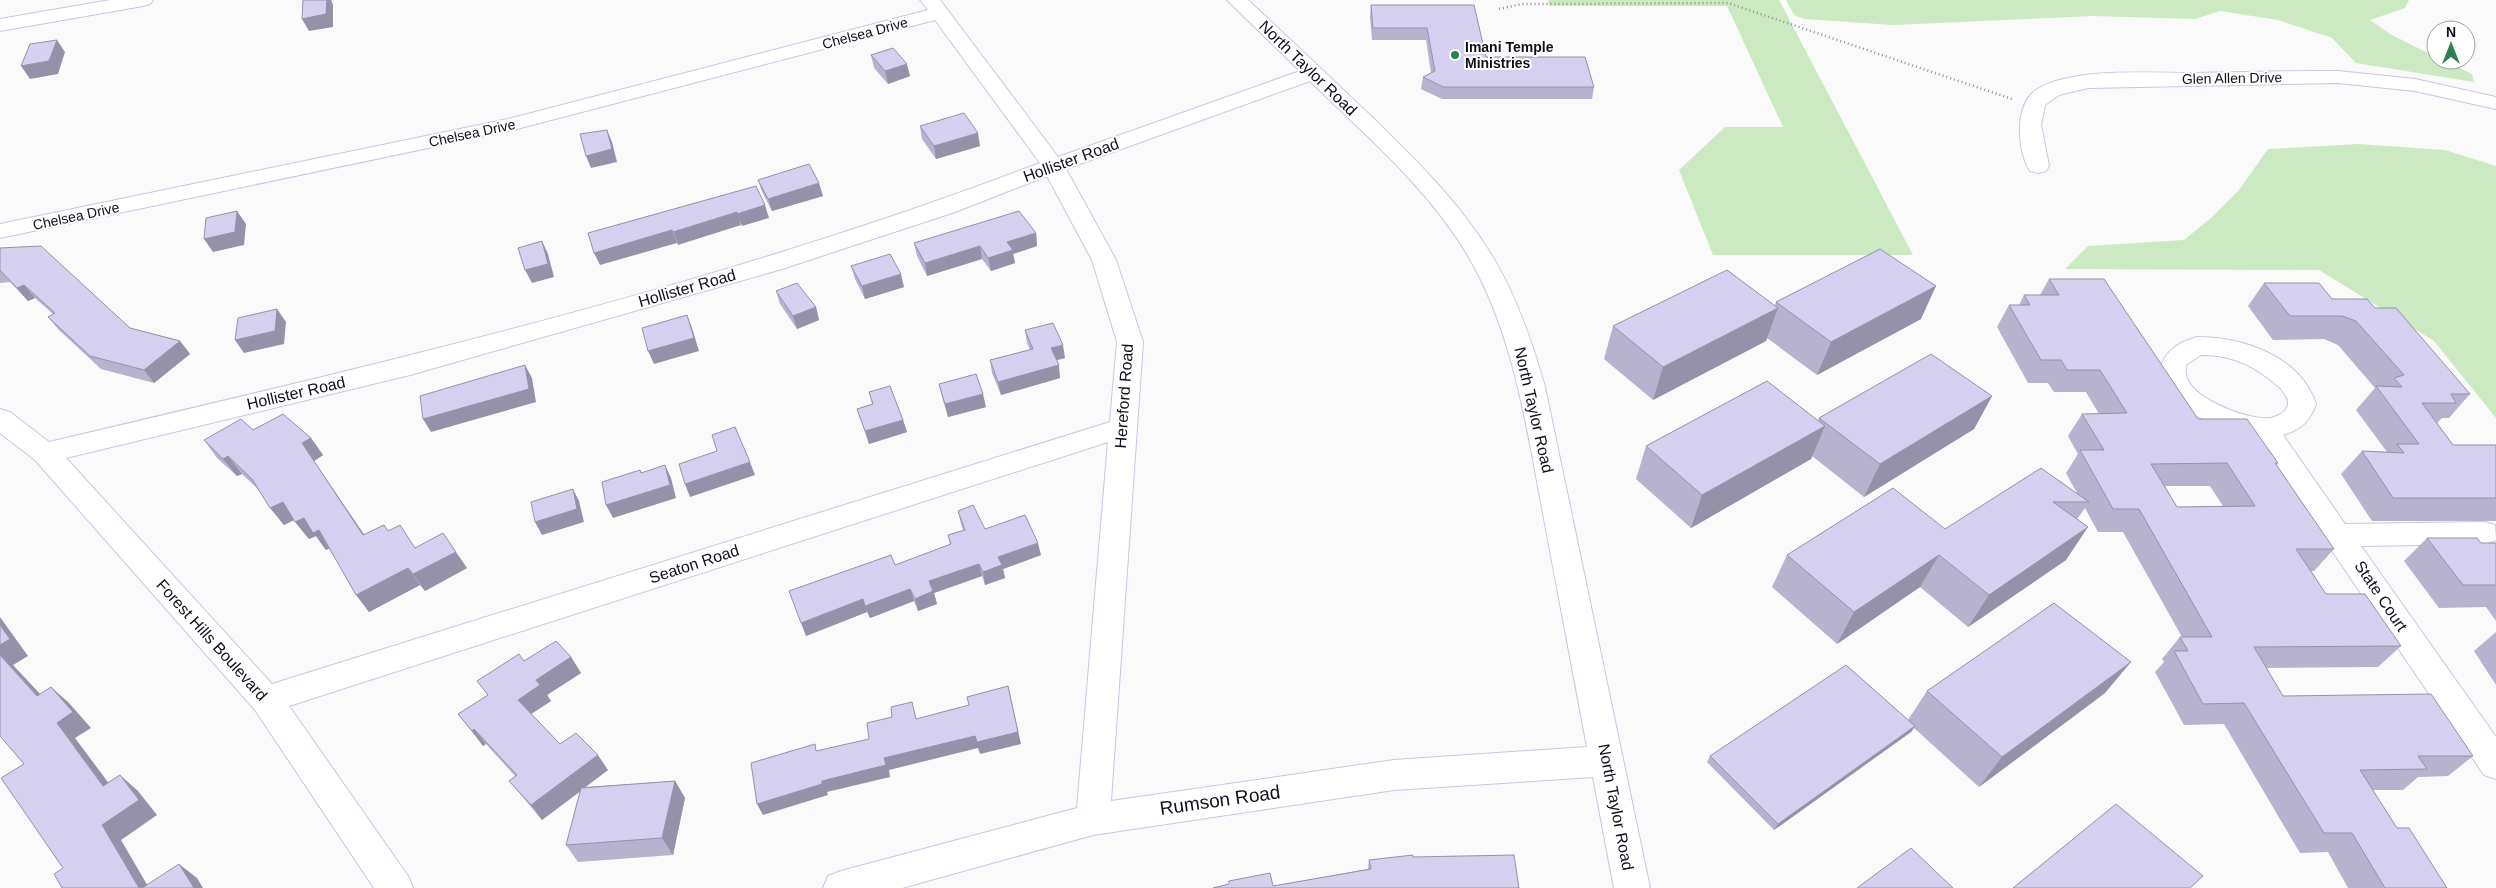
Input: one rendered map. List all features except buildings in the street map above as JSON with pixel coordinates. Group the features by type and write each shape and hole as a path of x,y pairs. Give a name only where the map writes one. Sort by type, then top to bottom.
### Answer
{"street":[{"path":"0,25 110,3 143,0"},
{"name":"North Taylor Road","path":"1237,0 1412,168 1453,216 1478,253 1501,298 1515,330 1532,387 1632,888"},
{"name":"Hereford Road","path":"935,7 1053,166 1104,260 1130,342 1093,819"},
{"name":"Chelsea Drive","path":"0,231 509,125 935,7"},
{"name":"Hollister Road","path":"45,453 410,366 773,264 947,207 1053,166 1314,73"},
{"name":"Glen Allen Drive","path":"2034,106 2042,97 2059,87 2073,83 2109,80 2318,78 2378,80 2415,85 2496,103"},
{"path":"2034,106 2031,124 2038,166"},
{"name":"Forest Hills Boulevard","path":"0,419 45,453 266,700 395,888"},
{"name":"Seaton Road","path":"266,700 1122,428"},
{"name":"State Court","path":"2264,429 2496,764"},
{"path":"2338,534 2485,533"},
{"name":"Rumson Road","path":"841,888 1093,819 1394,775 1606,761"}],"path":[{"path":"1500,9 1522,4 1728,3 2034,106"}],"green space":[{"path":"1548,0 1779,0 1913,255 1713,255 1679,170 1725,127 1783,127 1727,6 1549,6"},
{"path":"1786,0 2409,0 2405,8 2370,20 2390,34 2426,52 2426,70 2464,70 2472,74 2474,82 2356,63 2332,38 2278,20 2220,11 2195,19 2093,16 1893,25 1804,19 1794,15"},
{"path":"2358,144 2445,150 2496,166 2496,418 2434,341 2319,270 2065,269 2088,246 2184,240 2212,217 2239,190 2268,149"}],"place":[{"name":"Imani Temple Ministries","path":"1455,55"}]}
